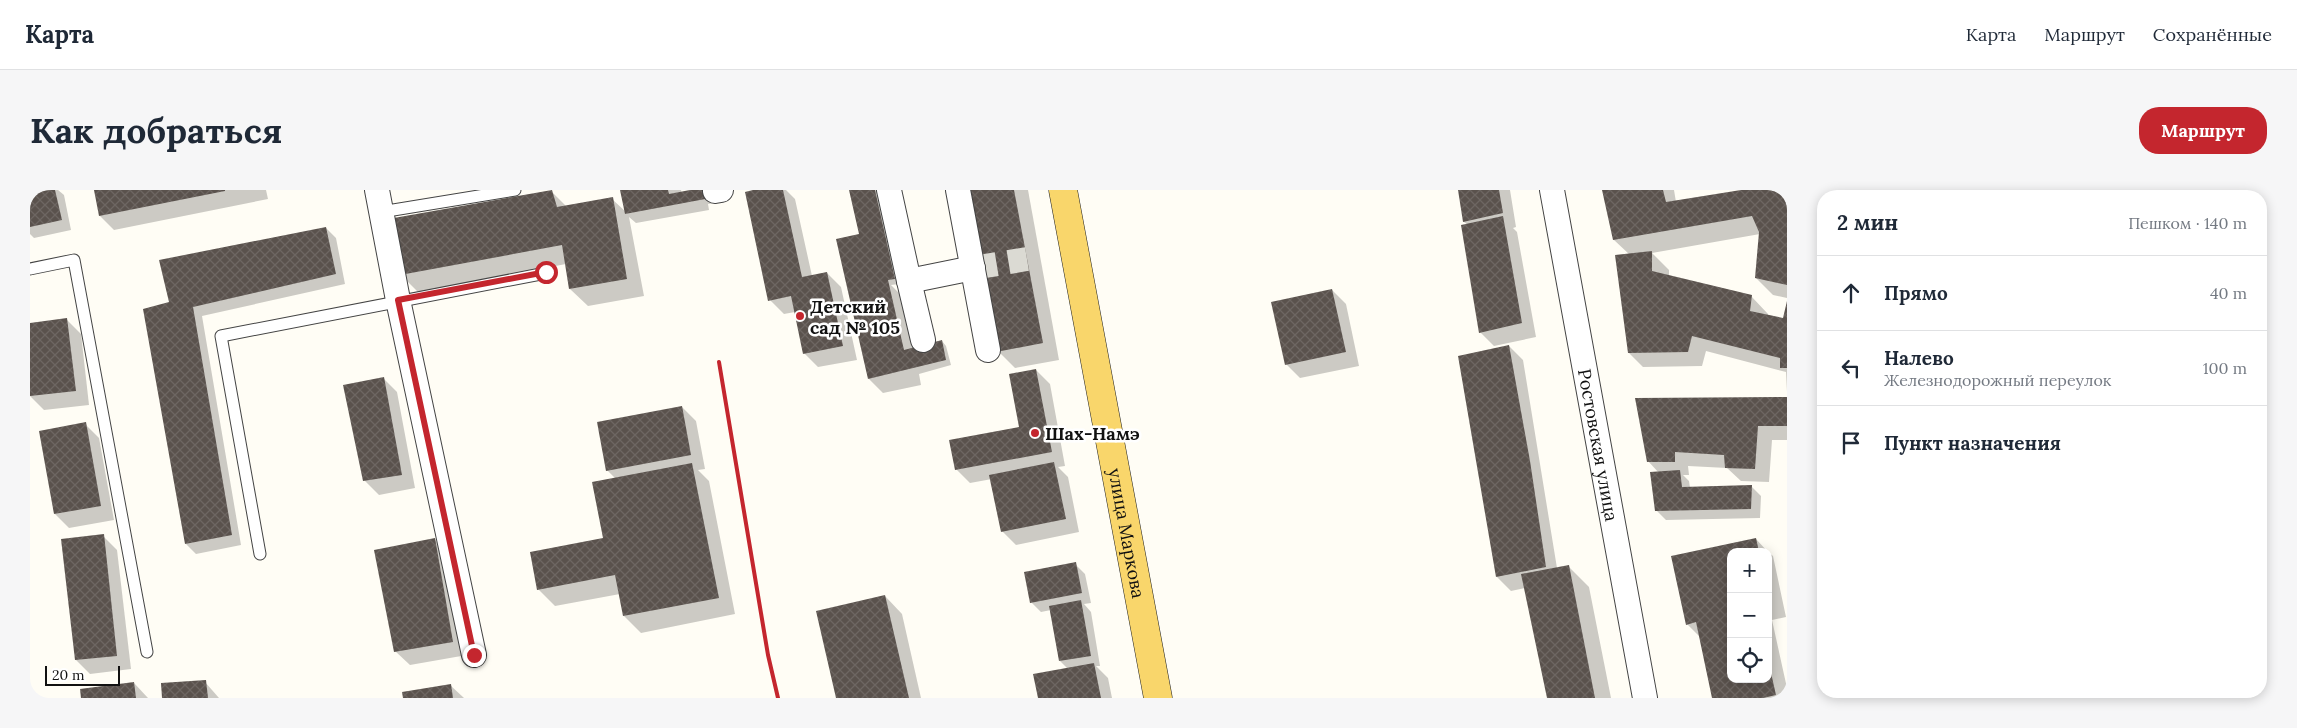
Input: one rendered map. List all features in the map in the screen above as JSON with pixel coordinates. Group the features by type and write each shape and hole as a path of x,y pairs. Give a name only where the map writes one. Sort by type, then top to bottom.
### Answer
{"main road":[{"name":"улица Маркова","path":"1063,190 1158,698"}],"street":[{"path":"889,190 922,340"},
{"path":"958,190 988,350"},
{"name":"Ростовская улица","path":"1552,190 1645,698"},
{"path":"379,201 398,300 474,655"},
{"path":"909,281 973,268"}],"lane":[{"path":"379,201 514,190"},
{"path":"30,269 74,260 147,652"},
{"path":"260,554 221,336 546,272"}],"building":[{"path":"30,190 55,190 62,220 30,227"},
{"path":"94,190 225,190 225,191 99,216"},
{"path":"552,190 557,207 613,197 627,279 569,289 562,245 400,275 388,219"},
{"path":"620,190 668,190 669,194 690,190 715,190 716,197 625,214"},
{"path":"753,190 783,190 802,277 827,272 843,346 803,354 791,296 768,301 745,192"},
{"path":"849,190 875,190 895,279 888,280 904,350 942,340 946,360 868,379 836,239 859,234"},
{"path":"966,190 1014,190 1043,343 996,352"},
{"path":"1458,190 1499,190 1503,213 1463,222"},
{"path":"1602,190 1663,190 1666,202 1741,190 1787,190 1787,285 1755,278 1759,232 1752,216 1613,240"},
{"path":"1503,216 1522,323 1479,333 1461,225"},
{"path":"326,227 336,274 193,307 232,535 185,544 143,309 169,302 159,260"},
{"path":"1652,251 1652,271 1752,295 1750,311 1783,318 1787,301 1787,368 1780,368 1780,358 1692,336 1688,352 1628,353 1615,255"},
{"path":"1332,289 1346,352 1285,365 1271,302"},
{"path":"67,318 76,391 30,396 30,323"},
{"path":"1509,345 1530,461 1546,567 1496,577 1458,356"},
{"path":"1036,369 1052,452 955,470 949,440 1019,427 1009,374"},
{"path":"384,377 402,475 363,481 343,385"},
{"path":"1787,397 1787,426 1758,426 1755,469 1725,468 1724,455 1675,452 1675,462 1647,462 1635,398"},
{"path":"682,406 691,455 606,471 597,422"},
{"path":"86,422 101,506 54,514 39,431"},
{"path":"1054,462 1066,519 1001,532 989,475"},
{"path":"692,463 719,598 623,616 615,575 537,590 530,552 603,538 592,482"},
{"path":"1680,470 1682,487 1752,485 1751,509 1655,511 1650,472"},
{"path":"104,534 117,656 75,660 61,539"},
{"path":"435,538 453,642 394,652 374,550"},
{"path":"1756,538 1758,548 1727,548 1727,683 1772,683 1772,677 1776,695 1763,698 1712,698 1696,622 1686,625 1671,556"},
{"path":"1076,562 1082,593 1030,603 1024,572"},
{"path":"1569,565 1595,698 1547,698 1521,574"},
{"path":"885,595 909,698 836,698 816,611"},
{"path":"1081,600 1091,656 1059,661 1049,606"},
{"path":"1094,663 1101,698 1038,698 1033,674"},
{"path":"206,680 208,698 162,698 161,683"},
{"path":"134,682 136,698 81,698 80,689"},
{"path":"451,684 453,698 403,698 402,692"}],"tunnel":[{"path":"973,268 1027,259"}],"railway":[{"path":"719,362 768,655 778,698"}],"place":[{"name":"Детский сад № 105","path":"800,316"},
{"name":"Шах-Намэ","path":"1035,433"}],"route":[{"path":"474,655 398,300 546,272"}]}
